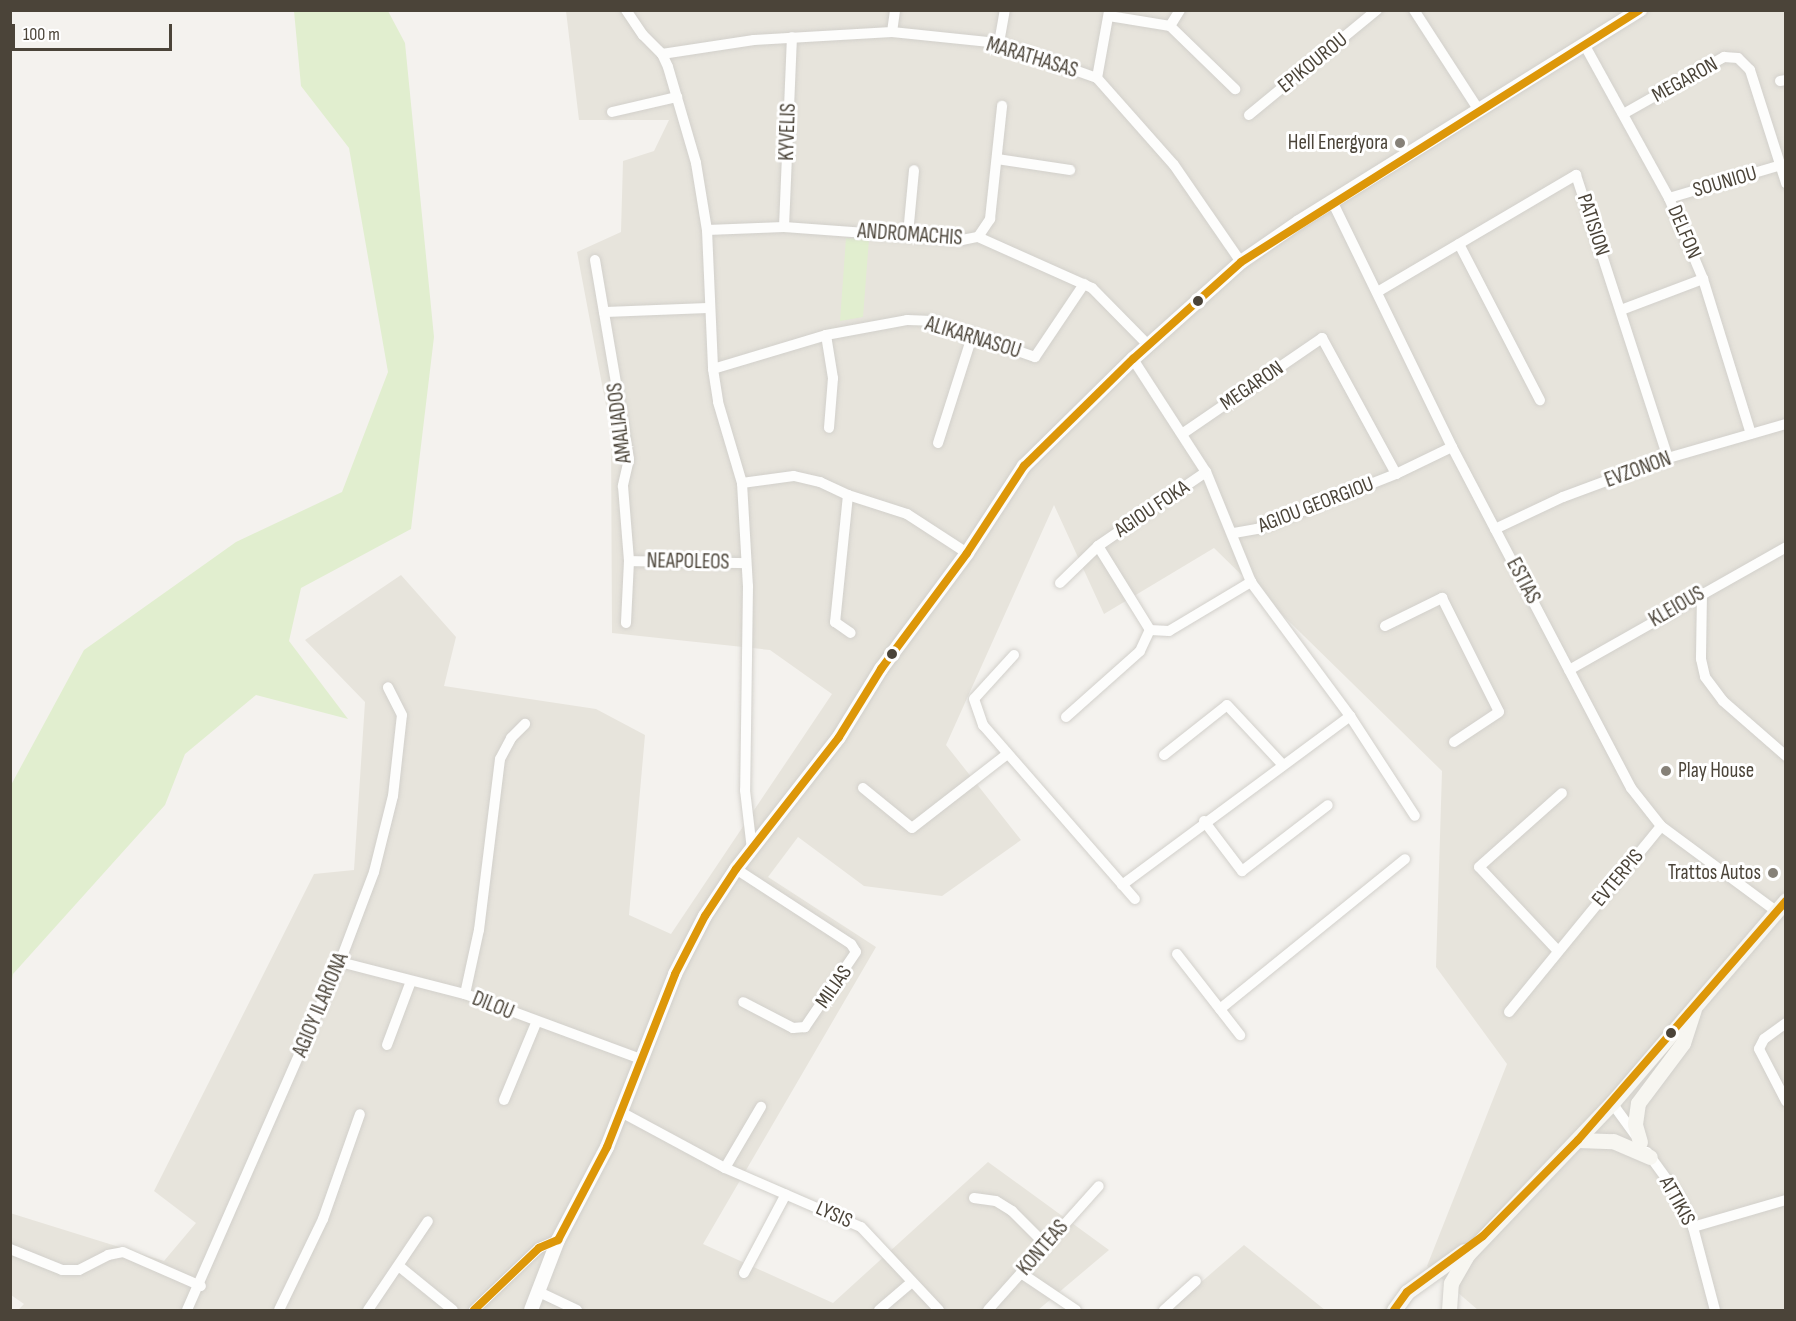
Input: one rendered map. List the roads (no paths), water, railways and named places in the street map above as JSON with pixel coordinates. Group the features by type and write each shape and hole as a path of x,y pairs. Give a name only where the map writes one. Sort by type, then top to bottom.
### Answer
{"main road":[{"path":"1448,1305 1456,1272 1483,1236 1612,1103 1780,905"},
{"path":"1640,1143 1635,1124 1638,1103 1683,1043 1696,1004"},
{"path":"1578,1140 1613,1141 1650,1157"},
{"path":"1399,1308 1407,1292 1483,1236"},
{"path":"1417,1286 1435,1287 1448,1305"}],"street":[{"path":"626,10 643,35 662,54 696,164 706,230 713,369 718,402 742,483 746,563 745,790 752,850"},
{"path":"892,32 895,10"},
{"path":"999,43 1005,10"},
{"path":"1170,27 1180,10"},
{"name":"EPIKOUROU","path":"1249,115 1377,10"},
{"path":"1414,10 1478,109"},
{"path":"531,1311 558,1240 621,1112 688,945 736,869 839,737 881,669 967,553 1024,466 1133,359 1241,262 1332,201 1640,10"},
{"path":"1096,78 1109,13 1170,27 1235,89"},
{"name":"MARATHASAS","path":"662,54 792,37 892,32 999,43 1096,78 1174,165 1241,262"},
{"name":"KYVELIS","path":"784,227 792,37"},
{"name":"DELFON","path":"1584,44 1625,113 1670,198 1703,279 1751,434"},
{"name":"MEGARON","path":"1625,113 1724,57 1738,58 1750,70 1785,183"},
{"path":"612,112 677,97"},
{"name":"ANDROMACHIS","path":"706,230 784,227 908,234 962,240 978,237 988,227 1002,106"},
{"path":"996,159 1070,170"},
{"name":"SOUNIOU","path":"1670,198 1781,165"},
{"path":"908,234 914,170"},
{"name":"PATISION","path":"1378,291 1576,175 1668,458"},
{"name":"ESTIAS","path":"1332,201 1378,291 1452,447 1618,767 1661,826 1780,905"},
{"path":"978,237 1084,284 1148,345"},
{"path":"1459,244 1540,400"},
{"name":"AMALIADOS","path":"595,260 628,459 623,486 629,561 626,623"},
{"path":"1621,310 1703,279"},
{"name":"ALIKARNASOU","path":"713,369 826,336 907,320 932,321 973,333 1035,357 1084,284"},
{"path":"604,312 709,308"},
{"path":"939,443 973,333"},
{"path":"826,336 834,378 829,428"},
{"name":"MEGARON","path":"1182,434 1322,338"},
{"name":"AGIOU GEORGIOU","path":"1322,338 1396,474"},
{"path":"1133,359 1206,472 1234,533 1251,582 1350,716 1415,816"},
{"name":"EVZONON","path":"1495,529 1563,497 1668,458 1785,424"},
{"name":"AGIOU GEORGIOU","path":"1234,533 1257,529 1396,474 1452,447"},
{"name":"AGIOU FOKA","path":"1060,583 1098,546 1206,472"},
{"path":"742,483 794,476 820,482 848,495 907,514 967,553"},
{"path":"848,495 835,622 851,633"},
{"name":"AGIOU FOKA","path":"1098,546 1150,630"},
{"name":"KLEIOUS","path":"1569,670 1785,547"},
{"name":"NEAPOLEOS","path":"629,561 746,563"},
{"path":"1066,717 1140,651 1150,630 1169,632 1251,582"},
{"path":"1702,593 1701,659 1705,677 1723,702 1785,756"},
{"path":"1385,626 1442,598 1499,712 1454,742"},
{"path":"1014,655 974,699 983,725 1006,755 1135,899"},
{"name":"AGIOY ILARIONA","path":"187,1311 201,1286 340,962 374,872 393,796 402,715 388,687"},
{"path":"1164,755 1227,705 1283,765"},
{"path":"1122,885 1204,821 1350,716"},
{"path":"465,994 479,930 500,759 511,738 525,724"},
{"path":"863,788 912,828 1006,755"},
{"path":"1558,951 1479,867 1562,793"},
{"path":"1204,821 1242,871 1328,805"},
{"name":"EVTERPIS","path":"1509,1012 1661,826"},
{"path":"1220,1009 1405,859"},
{"name":"MILIAS","path":"736,869 851,944 856,952 805,1026 793,1028 743,1002"},
{"path":"1177,954 1240,1035"},
{"name":"DILOU","path":"340,962 465,994 536,1023 643,1060"},
{"path":"387,1045 411,981"},
{"path":"504,1100 536,1023"},
{"path":"1785,1023 1764,1040 1759,1049 1785,1101"},
{"name":"ATTIKIS","path":"1612,1103 1676,1192 1693,1227 1715,1311"},
{"path":"725,1168 761,1107"},
{"name":"LYSIS","path":"621,1112 725,1168 861,1227 939,1311"},
{"path":"279,1311 324,1219 360,1114"},
{"name":"KONTEAS","path":"988,1311 1045,1244 1099,1186"},
{"path":"744,1272 786,1194"},
{"path":"974,1198 996,1201 1012,1211 1045,1244"},
{"path":"1693,1227 1785,1200"},
{"path":"368,1311 400,1267 428,1221"},
{"path":"474,1311 539,1248 558,1240"},
{"path":"10,1249 62,1270 79,1270 108,1255 123,1252 201,1286"},
{"path":"400,1267 453,1311"},
{"path":"1021,1273 1076,1311"},
{"path":"1164,1311 1196,1281"},
{"path":"879,1311 912,1282"},
{"path":"539,1292 577,1311"}],"place":[{"name":"Hell Energyora","path":"1400,143"},
{"name":"Play House","path":"1666,771"},
{"name":"Trattos Autos","path":"1773,873"}]}
